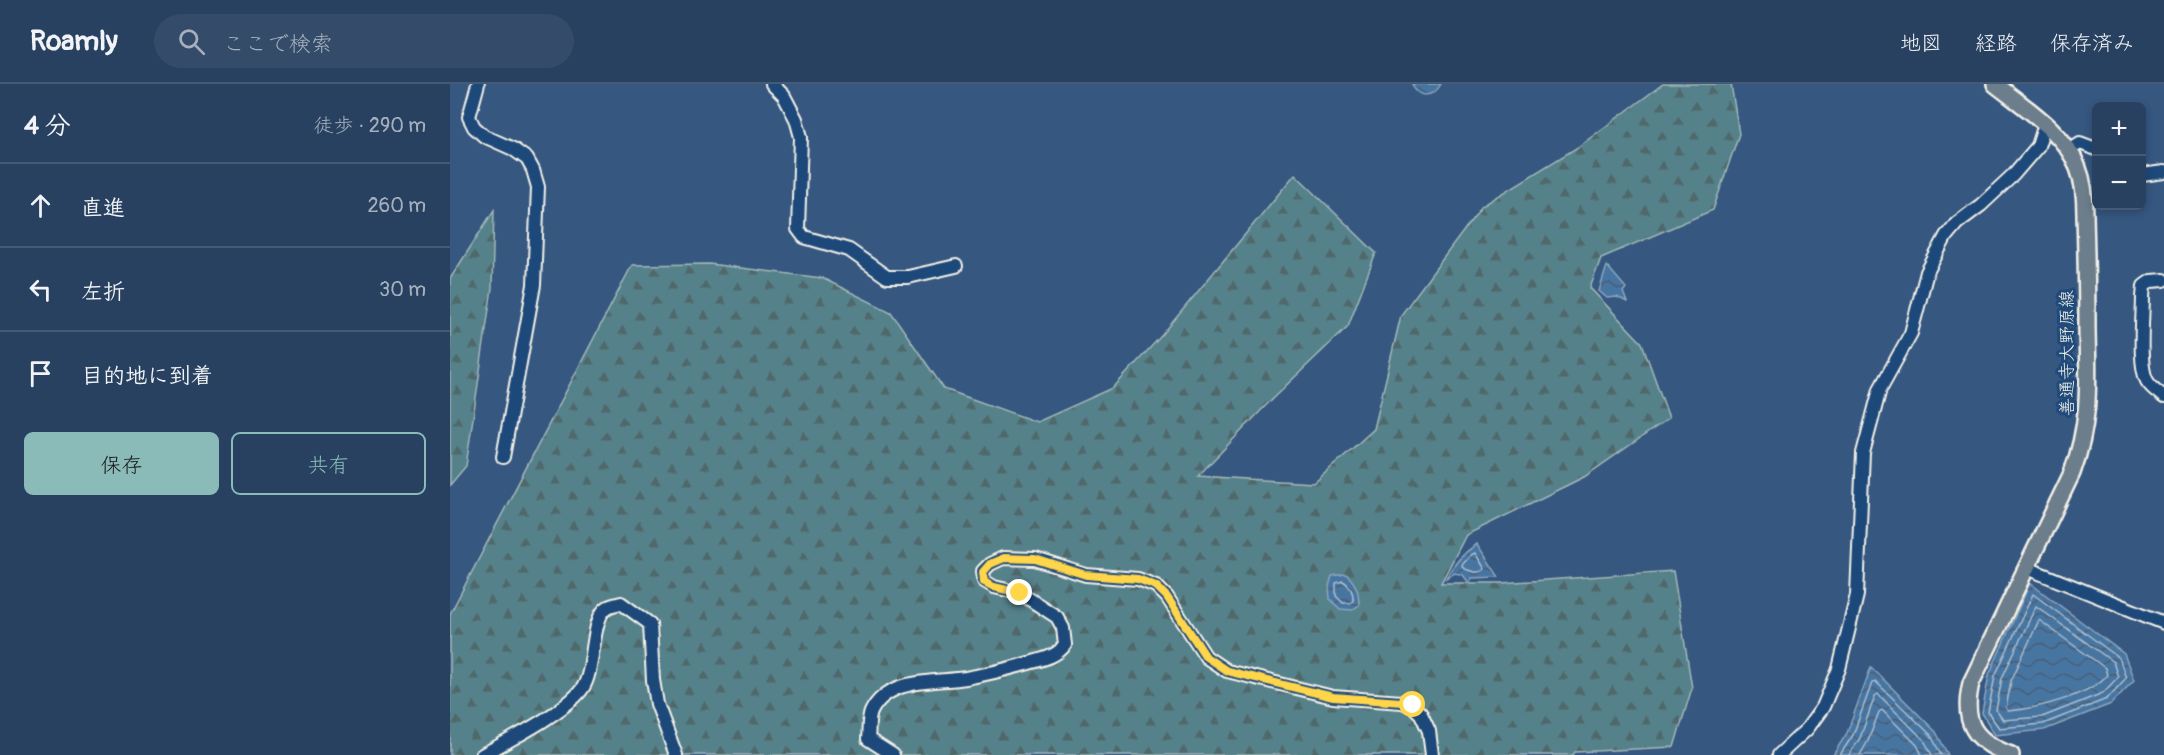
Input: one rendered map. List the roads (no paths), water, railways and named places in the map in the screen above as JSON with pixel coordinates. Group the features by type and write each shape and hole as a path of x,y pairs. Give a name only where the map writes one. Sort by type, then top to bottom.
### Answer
{"main road":[{"name":"善通寺大野原線","path":"1995,84 2045,124 2069,150 2078,168 2084,189 2088,379 2087,419 2080,450 2072,473 1971,683 1968,698 1967,713 1972,726 1982,740 2011,755"}],"street":[{"path":"478,84 469,117 474,126 484,136 513,149 527,159 538,187 534,285 503,457"},
{"path":"772,84 788,104 796,119 801,137 798,229 804,237 849,250 886,277 908,277 956,266"},
{"path":"1779,755 1807,729 1823,707 1839,669 1857,595 1863,453 1880,389 1911,333 1928,272 1946,236 1957,223 1981,205 2013,175 2038,146 2045,124"},
{"path":"2069,150 2080,143 2092,147"},
{"path":"2146,174 2164,172"},
{"path":"2164,280 2151,280 2144,286 2143,320 2145,373 2153,389 2164,397"},
{"path":"892,755 868,739 870,714 879,701 891,691 924,681 964,678 1002,671 1058,654 1065,645 1063,628 1057,617 1020,593 994,587 984,582 983,572 990,564 1004,558 1035,559 1086,575 1138,579 1156,586 1167,597 1202,652 1227,671 1333,697 1402,702 1413,705 1421,714 1429,731 1432,755"},
{"path":"2027,568 2164,623"},
{"path":"482,755 519,735 574,699 583,687 590,671 600,618 606,608 621,603 650,624 653,680 657,704 676,755"}],"water":[{"path":"1412,84 1441,84 1434,92 1426,95 1418,93"},
{"path":"1607,266 1626,288 1623,292 1627,302 1617,297 1607,298 1599,291"},
{"path":"1477,544 1499,577 1472,578 1469,583 1463,575 1455,573 1446,578 1459,559"},
{"path":"1346,574 1355,584 1358,596 1359,605 1352,610 1340,609 1330,599 1329,586 1332,576"},
{"path":"2030,583 2124,654 2134,680 2111,704 2044,730 1995,735 1982,713 1989,675"},
{"path":"1871,667 1936,732 1948,755 1833,755 1847,733"}]}
